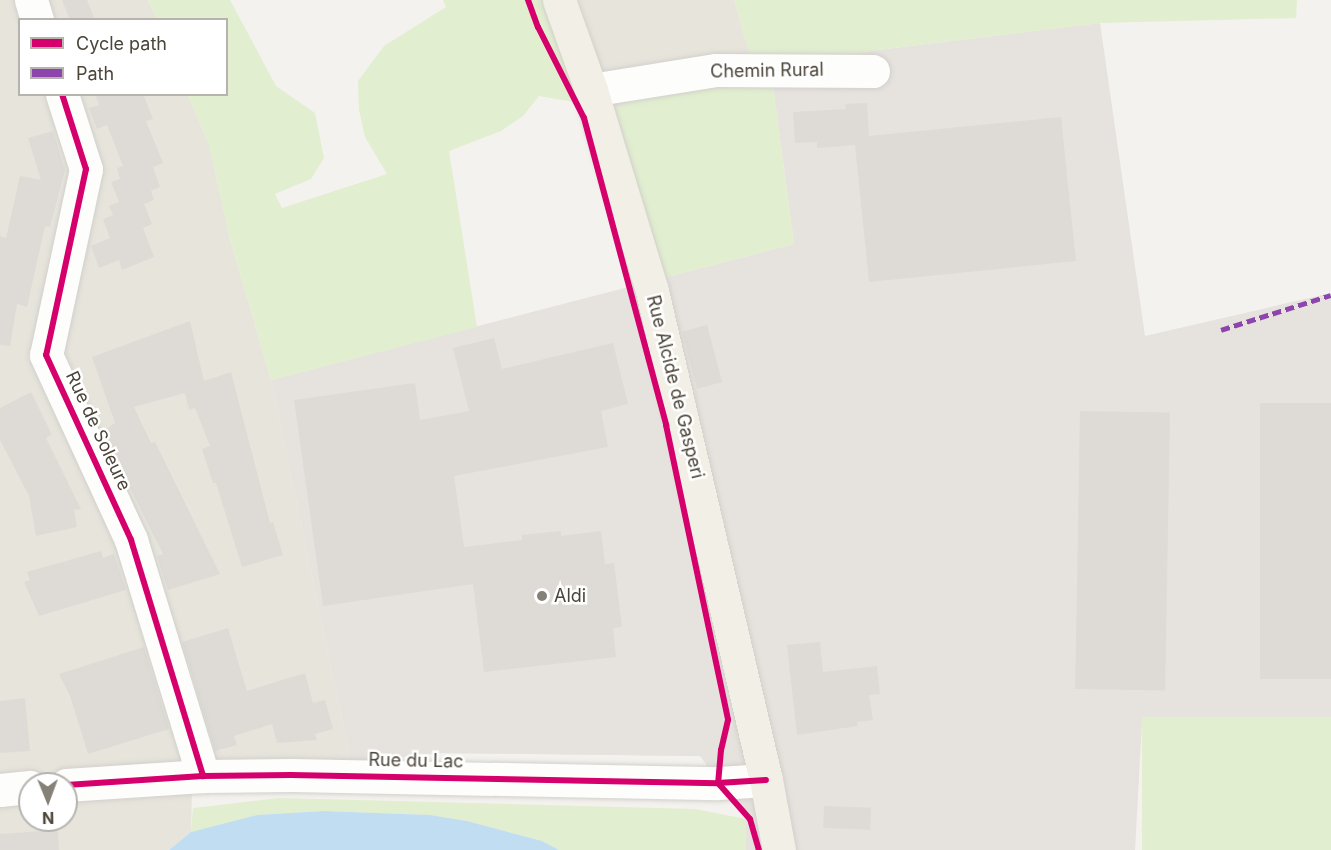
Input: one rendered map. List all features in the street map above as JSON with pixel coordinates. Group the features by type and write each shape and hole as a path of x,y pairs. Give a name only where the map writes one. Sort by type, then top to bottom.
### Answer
{"main road":[{"name":"Rue Alcide de Gasperi","path":"559,0 591,90 652,291 766,780 779,850"}],"street":[{"path":"31,0 37,18"},
{"name":"Chemin Rural","path":"591,90 716,70 873,71"},
{"name":"Rue de Soleure","path":"63,96 86,169 46,355 132,540 203,776"},
{"name":"Rue du Lac","path":"78,784 203,776 387,775 718,783 766,780"},
{"path":"0,790 18,788"}],"shaded area":[{"path":"0,0 148,0 157,18 18,18 18,96 188,96 209,144 230,239 271,380 351,762 192,793 191,832 169,850 0,850"},
{"path":"579,0 734,0 750,55 614,109"},
{"path":"1100,23 1145,336 1331,293 1331,717 1142,722 1135,850 746,850 746,819 700,756 443,753 351,762 271,380 794,244 770,63"},
{"path":"674,507 700,756 443,753 436,684 631,661 611,515"}],"green space":[{"path":"148,0 230,0 276,86 315,113 324,158 311,179 275,194 282,208 387,174 365,137 359,110 358,81 384,46 446,7 443,0 579,0 614,109 539,96 523,116 501,131 449,151 477,327 271,380 230,239 209,144 188,96 228,96 228,18 157,18"},
{"path":"734,0 1297,0 1296,18 1100,23 770,63 794,244 663,278 614,109 750,55"},
{"path":"1142,717 1331,717 1331,850 1142,850"},
{"path":"279,798 695,809 746,819 746,850 559,850 542,841 467,821 430,815 323,811 257,815 191,832 193,808"}],"water":[{"path":"323,811 430,815 467,821 542,841 559,850 169,850 191,832 257,815"}],"building":[{"path":"62,0 87,0 94,18 69,18"},
{"path":"96,96 144,96 153,119 146,121 163,163 153,167 160,187 151,191 154,200 144,204 152,224 143,228 154,257 122,270 119,260 99,268 91,246 110,238 103,219 113,215 109,206 119,202 111,182 120,179 117,168 123,166 107,125 97,129 89,108 99,105"},
{"path":"867,103 869,136 1061,117 1076,261 869,282 855,145 817,148 817,142 795,143 793,112 846,109 845,104"},
{"path":"53,131 65,170 50,227 45,226 27,307 17,304 10,346 0,345 0,236 6,238 20,176 41,180 28,138"},
{"path":"190,321 204,381 231,372 270,523 273,522 283,555 242,567 216,483 213,483 202,449 210,446 195,408 189,410 185,393 134,407 151,443 155,442 220,574 168,590 157,556 163,554 102,432 115,423 92,357"},
{"path":"707,325 722,382 697,389 682,332"},
{"path":"494,338 502,369 613,343 628,404 601,411 608,447 454,476 464,547 522,540 522,535 561,531 561,536 601,531 605,564 614,563 622,627 613,628 616,657 484,672 473,584 323,606 294,400 415,383 420,420 469,411 453,348"},
{"path":"31,392 52,435 46,438 81,509 74,510 77,527 36,536 29,496 0,440 0,408"},
{"path":"1260,403 1331,403 1331,679 1260,679"},
{"path":"1080,411 1170,413 1165,691 1075,689"},
{"path":"101,551 103,558 114,554 126,590 39,616 24,582 30,580 27,572"},
{"path":"228,628 247,691 305,673 313,703 325,700 333,729 315,734 317,740 277,743 272,724 234,736 237,745 215,751 182,642"},
{"path":"820,642 823,672 877,666 880,694 869,695 873,720 857,722 858,726 797,735 787,645"},
{"path":"144,647 169,729 88,754 70,696 59,674"},
{"path":"25,698 30,751 0,753 0,701"},
{"path":"824,806 871,808 870,830 823,828"},
{"path":"58,832 59,850 0,850 0,834"}],"marked path":[{"path":"1221,330 1331,295"}],"cycle path":[{"path":"528,0 538,27 584,118 666,425 728,720 721,750 718,783 750,819 759,850"},
{"path":"63,96 86,169 46,355 131,540 203,776"},
{"path":"78,784 203,776 291,775 718,783 766,780"}],"place":[{"name":"Aldi","path":"542,596"}]}
